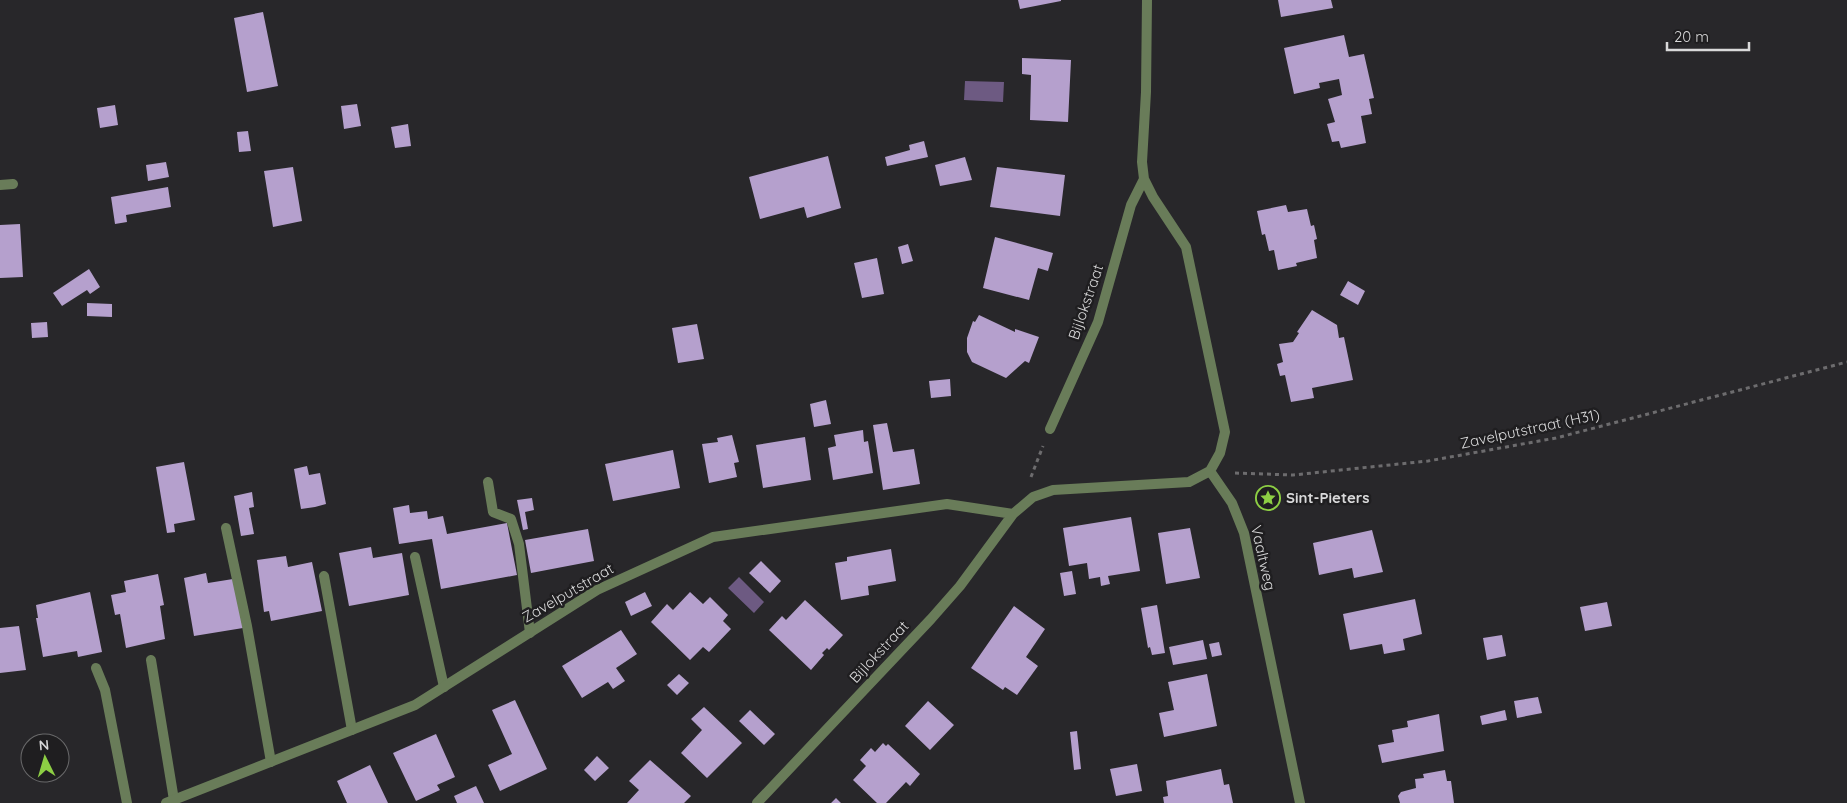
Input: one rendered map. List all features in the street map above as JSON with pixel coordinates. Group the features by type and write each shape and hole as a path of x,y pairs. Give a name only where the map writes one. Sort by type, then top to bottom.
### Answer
{"street":[{"path":"1148,0 1142,162 1144,179 1152,197 1186,247 1225,432 1220,453 1210,471"},
{"name":"Bijlokstraat","path":"1050,429 1098,322 1131,205 1144,179"},
{"path":"0,185 13,184"},
{"name":"Bijlokstraat","path":"757,803 960,586 1013,514 1033,497 1053,490 1189,482 1210,471"},
{"name":"Vaaltweg","path":"1210,471 1232,503 1244,533 1300,803"},
{"path":"488,482 493,512 511,519 519,544 530,633"},
{"name":"Zavelputstraat","path":"170,801 415,705 597,590 714,537 946,504 1013,514"},
{"path":"226,528 247,626 271,762"},
{"path":"415,556 444,687"},
{"path":"324,576 352,730"},
{"path":"151,660 170,801"},
{"path":"96,668 104,690 127,803"}],"path":[{"name":"Zavelputstraat (H31)","path":"1210,471 1293,475 1428,461 1556,438 1847,362"},
{"path":"1030,481 1050,429"}],"shaded area":[{"path":"965,81 1004,82 1003,102 964,100"},
{"path":"739,577 764,602 754,613 728,588"}],"building":[{"path":"1018,0 1061,0 1061,1 1020,9"},
{"path":"1278,0 1331,0 1333,8 1281,17"},
{"path":"263,12 278,86 247,92 234,18"},
{"path":"1344,35 1349,57 1364,54 1374,98 1369,99 1372,114 1361,116 1366,143 1341,148 1339,141 1332,142 1327,124 1335,122 1328,99 1342,95 1339,79 1319,83 1320,88 1294,94 1284,48"},
{"path":"1022,58 1071,60 1068,122 1030,120 1031,75 1022,74"},
{"path":"357,104 361,126 344,129 341,106"},
{"path":"115,105 118,125 100,128 97,108"},
{"path":"408,124 411,146 395,148 391,127"},
{"path":"248,131 251,151 239,152 237,132"},
{"path":"924,141 928,157 887,166 885,157 910,150 909,145"},
{"path":"828,156 841,208 807,218 804,207 760,219 749,177"},
{"path":"965,157 972,180 940,186 935,165"},
{"path":"166,162 169,177 148,181 146,165"},
{"path":"293,167 302,221 273,227 264,171"},
{"path":"997,167 1065,175 1060,216 990,207"},
{"path":"168,187 171,207 126,215 127,222 115,224 111,197"},
{"path":"1286,205 1288,212 1307,209 1311,226 1314,225 1317,239 1314,240 1317,258 1296,263 1297,266 1278,270 1274,250 1269,251 1265,234 1262,235 1257,211"},
{"path":"20,224 23,277 0,278 0,225"},
{"path":"995,237 1053,253 1048,271 1038,268 1029,300 983,288"},
{"path":"908,244 913,261 902,264 898,247"},
{"path":"877,258 884,294 862,298 854,263"},
{"path":"89,269 100,287 90,294 87,290 62,306 53,293"},
{"path":"1348,281 1365,291 1358,305 1340,295"},
{"path":"87,303 112,304 112,317 87,316"},
{"path":"1312,310 1337,325 1339,338 1344,337 1353,380 1312,388 1314,398 1291,402 1285,375 1280,376 1277,364 1283,362 1279,344 1293,342 1299,333 1297,332"},
{"path":"979,315 1015,332 1015,329 1039,337 1029,363 1025,361 1006,378 972,362 967,352 967,338 973,321 975,322"},
{"path":"47,322 48,337 32,338 31,323"},
{"path":"697,324 704,359 678,363 672,328"},
{"path":"950,379 951,396 931,398 929,381"},
{"path":"826,400 831,424 814,427 810,404"},
{"path":"887,423 893,452 914,449 920,484 883,490 873,425"},
{"path":"863,430 864,442 868,441 873,473 833,480 828,448 836,446 834,435"},
{"path":"732,435 739,462 734,463 737,477 709,483 702,444 718,442 717,438"},
{"path":"805,437 811,480 763,488 756,445"},
{"path":"673,450 680,488 613,501 605,464"},
{"path":"184,462 195,520 174,524 175,532 167,533 156,467"},
{"path":"307,466 309,475 320,473 326,504 301,509 294,469"},
{"path":"252,492 254,507 249,508 254,534 241,536 234,496"},
{"path":"532,498 534,510 525,512 528,529 523,530 517,500"},
{"path":"409,505 410,513 427,511 428,519 443,516 447,534 507,523 517,575 441,589 432,539 399,544 393,508"},
{"path":"1131,517 1140,571 1108,576 1110,584 1101,586 1100,577 1089,579 1087,563 1069,566 1063,528"},
{"path":"1190,528 1200,578 1166,584 1158,533"},
{"path":"588,529 594,561 531,573 525,540"},
{"path":"1372,530 1383,572 1354,578 1352,568 1319,575 1313,543"},
{"path":"371,547 373,558 402,553 409,595 349,606 339,553"},
{"path":"891,549 896,581 868,586 869,595 841,600 835,563 847,561 847,557"},
{"path":"286,556 288,567 312,562 322,611 271,621 269,611 264,612 257,560"},
{"path":"761,561 781,581 770,593 749,573"},
{"path":"1072,571 1076,594 1064,596 1060,573"},
{"path":"206,573 208,583 233,579 243,628 194,636 184,578"},
{"path":"158,574 164,605 160,606 165,639 126,648 120,614 115,615 111,595 126,592 124,581"},
{"path":"90,592 102,652 78,657 77,651 43,657 36,618 38,618 36,605"},
{"path":"645,592 652,606 631,616 625,602"},
{"path":"690,592 703,604 710,597 728,615 723,621 731,629 709,652 703,647 690,660 651,622 667,604 673,610"},
{"path":"1415,599 1422,634 1403,639 1405,650 1384,654 1382,644 1350,650 1343,614"},
{"path":"805,600 843,635 829,650 827,648 822,653 824,655 811,670 769,630 782,616 786,620"},
{"path":"1607,602 1612,626 1585,631 1580,607"},
{"path":"1157,605 1165,653 1152,655 1150,647 1148,648 1141,608"},
{"path":"1014,606 1045,629 1026,657 1038,666 1017,695 1005,687 1003,690 971,668"},
{"path":"19,626 26,670 0,673 0,628"},
{"path":"621,630 637,654 616,668 625,681 613,689 608,682 582,698 562,666"},
{"path":"1502,635 1506,656 1487,660 1483,638"},
{"path":"1203,640 1207,659 1173,665 1169,647"},
{"path":"1219,642 1222,655 1212,657 1209,644"},
{"path":"679,674 689,683 677,695 667,685"},
{"path":"1207,674 1217,726 1164,737 1159,713 1174,710 1168,682"},
{"path":"1538,697 1542,713 1517,718 1514,701"},
{"path":"515,700 547,769 500,791 488,765 512,754 492,710"},
{"path":"928,701 954,725 930,750 905,726"},
{"path":"704,707 742,743 707,778 681,753 702,730 691,719"},
{"path":"750,710 775,734 764,745 739,721"},
{"path":"1505,710 1507,720 1482,725 1480,716"},
{"path":"1439,714 1444,751 1382,763 1378,745 1394,742 1392,730 1408,727 1407,721"},
{"path":"1077,731 1081,769 1074,770 1070,732"},
{"path":"436,734 455,777 437,785 440,790 416,801 393,753"},
{"path":"883,743 886,746 888,744 920,774 910,786 906,782 886,803 877,803 853,780 866,766 860,760 871,748 875,752"},
{"path":"597,756 609,768 595,781 584,770"},
{"path":"650,760 691,796 684,803 627,803 639,790 629,781"},
{"path":"1137,764 1142,791 1116,796 1110,769"},
{"path":"370,765 388,803 347,803 337,781"},
{"path":"1221,769 1224,785 1229,784 1233,803 1164,803 1163,797 1168,796 1166,781"},
{"path":"1445,770 1447,781 1451,781 1454,803 1400,803 1398,796 1401,792 1416,788 1415,779 1424,778 1423,774"},
{"path":"476,786 484,803 457,803 454,796"},
{"path":"836,798 841,803 831,803"}],"place":[{"name":"Sint-Pieters","path":"1268,498"}]}
